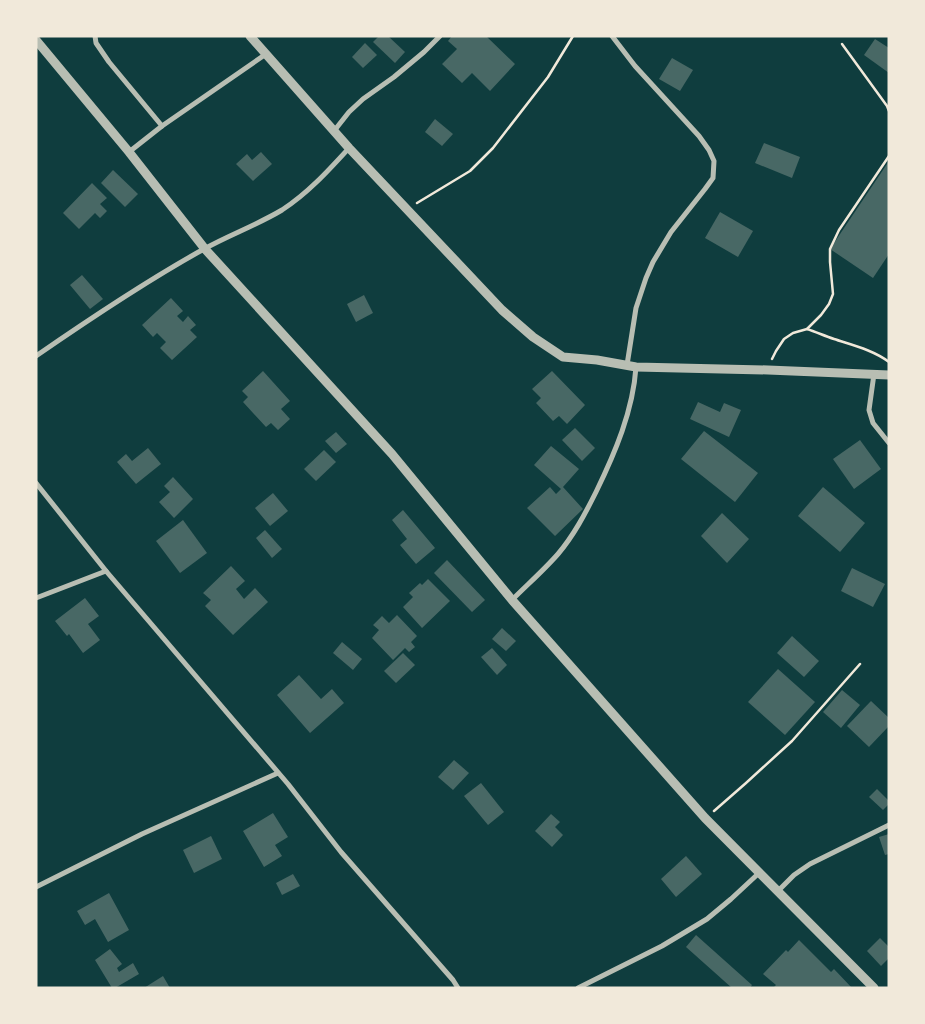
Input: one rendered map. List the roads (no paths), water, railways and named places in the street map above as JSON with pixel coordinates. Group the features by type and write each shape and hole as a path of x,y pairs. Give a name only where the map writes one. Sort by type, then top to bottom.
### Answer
{"street":[{"path":"95,36 96,43 109,62 162,126"},
{"path":"250,36 349,148 502,310 533,337 563,357 632,366 889,375"},
{"path":"334,131 363,99 394,77 440,36"},
{"path":"512,600 559,553 582,521 608,467 624,426 635,386 632,366 636,308 646,278 671,232 713,178 714,161 709,150 699,136 635,66 612,36"},
{"path":"36,40 129,152 205,249 392,454 512,600 705,818 874,988"},
{"path":"129,152 162,126 266,54"},
{"path":"36,356 109,306 205,249 249,228 282,209 323,177 349,148"},
{"path":"874,374 869,410 873,423 889,442"},
{"path":"36,483 106,571 278,773 341,852 458,988"},
{"path":"36,598 106,571"},
{"path":"36,887 142,834 278,773"},
{"path":"778,891 794,875 810,864 889,825"},
{"path":"578,988 662,946 707,919 759,872"}]}
